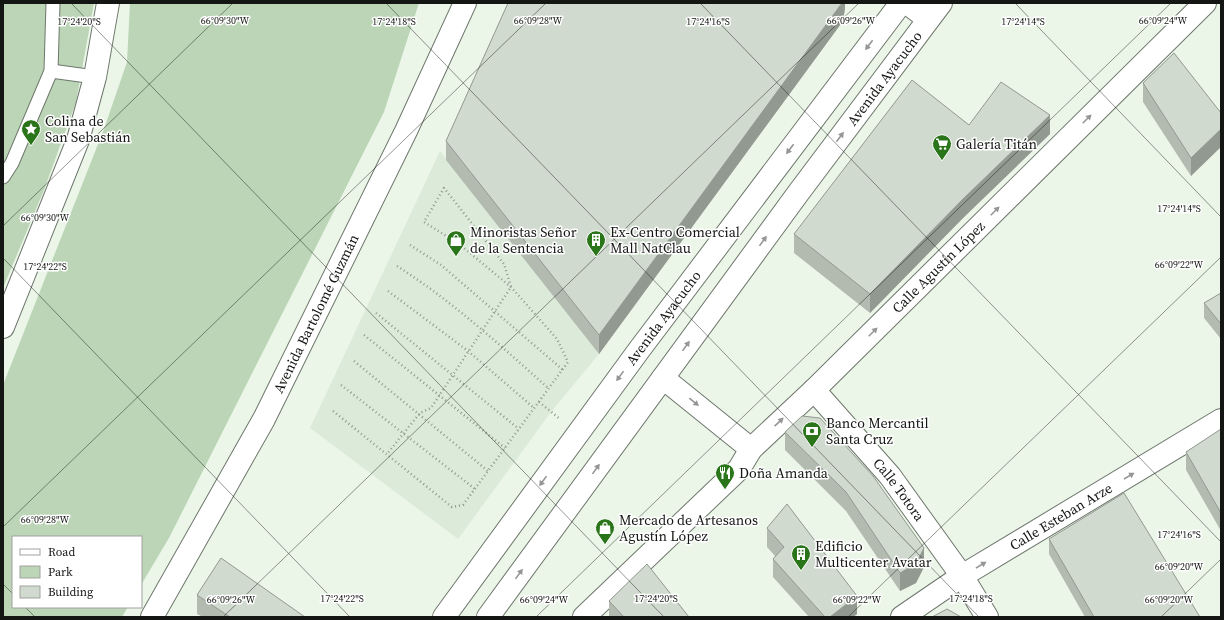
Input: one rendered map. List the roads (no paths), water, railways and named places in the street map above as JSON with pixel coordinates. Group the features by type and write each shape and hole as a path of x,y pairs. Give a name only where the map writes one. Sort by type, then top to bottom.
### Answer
{"street":[{"path":"3,327 78,140 95,77 108,3"},
{"path":"450,3 454,28"},
{"name":"Avenida Bartolomé Guzmán","path":"152,617 264,419 406,131 465,3"},
{"name":"Avenida Ayacucho","path":"444,617 639,350 901,3"},
{"path":"907,3 935,11"},
{"name":"Calle Agustín López","path":"584,617 739,469 751,449 814,390 1205,3"},
{"name":"Avenida Ayacucho","path":"488,617 935,11"},
{"path":"663,378 751,449"},
{"name":"Calle Totora","path":"814,390 890,476 962,576 987,617"},
{"name":"Calle Esteban Arze","path":"902,617 962,576 1221,420"}],"lane":[{"path":"3,178 12,163 51,71 53,3"},
{"path":"51,71 95,77"}],"place":[{"name":"Colina de San Sebastián","path":"31,146"},
{"name":"Galería Titán","path":"942,161"},
{"name":"Minoristas Señor de la Sentencia","path":"456,257"},
{"name":"Ex-Centro Comercial Mall NatClau","path":"596,257"},
{"name":"Banco Mercantil Santa Cruz","path":"812,448"},
{"name":"Doña Amanda","path":"725,490"},
{"name":"Mercado de Artesanos Agustín López","path":"605,545"},
{"name":"Edificio Multicenter Avatar","path":"801,571"}]}
